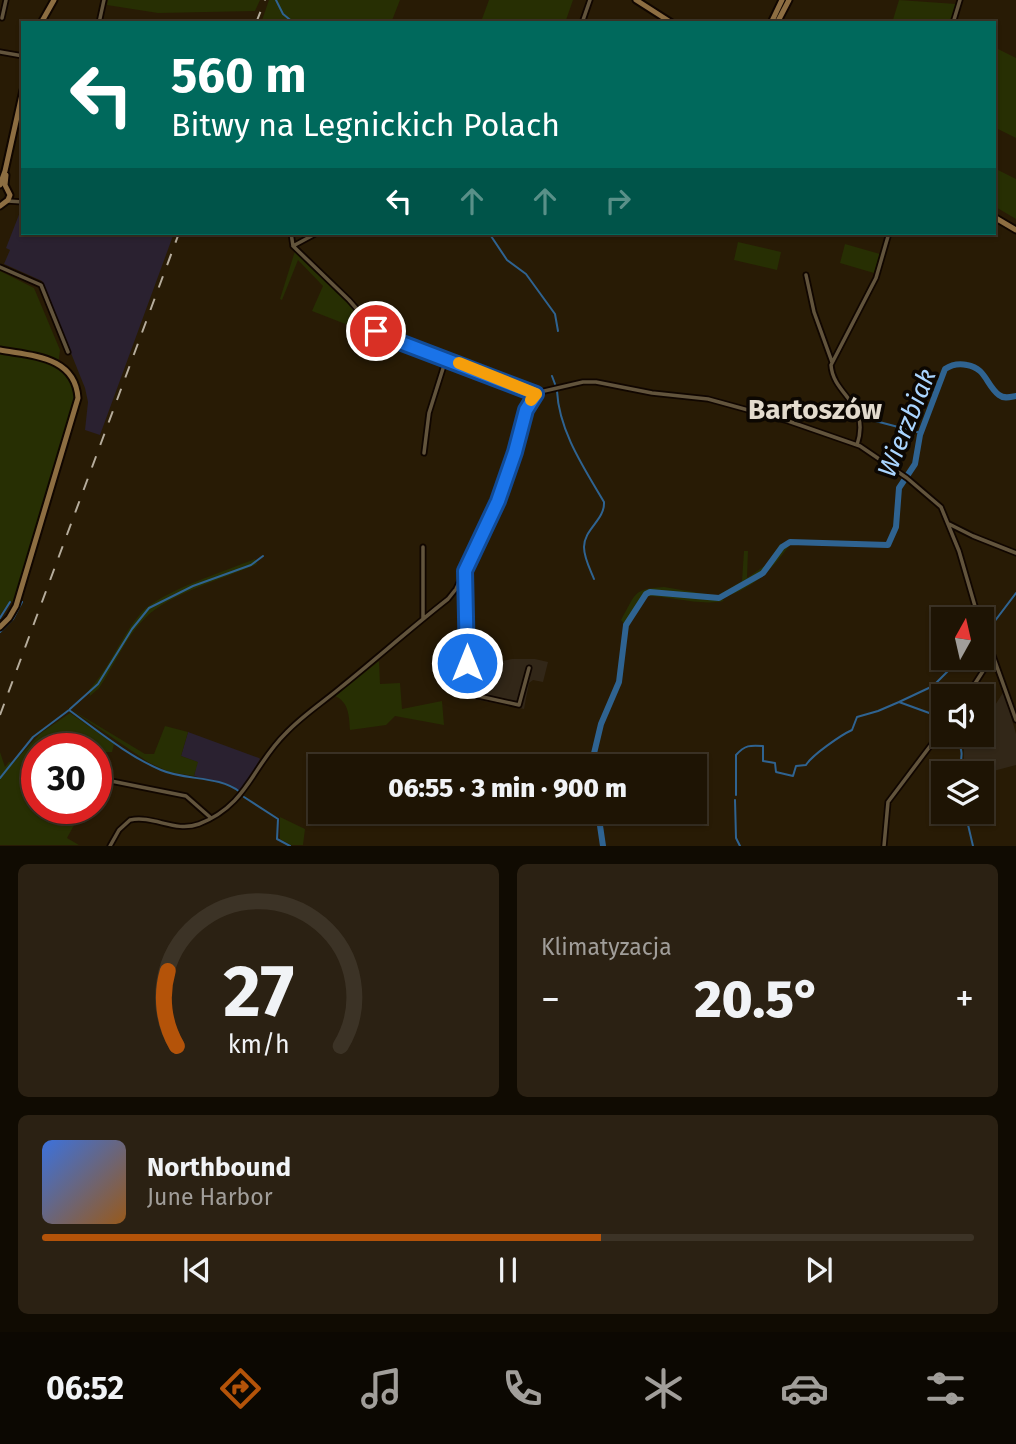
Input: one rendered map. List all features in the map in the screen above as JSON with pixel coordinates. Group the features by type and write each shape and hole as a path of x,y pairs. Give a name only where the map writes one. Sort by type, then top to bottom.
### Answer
{"street":[{"path":"2,18 6,0"},
{"path":"42,21 54,0"},
{"path":"99,21 104,0"},
{"path":"583,21 590,0"},
{"path":"636,0 664,21"},
{"path":"772,21 782,0"},
{"path":"779,21 789,0"},
{"path":"954,21 960,0"},
{"path":"0,52 21,57"},
{"path":"21,100 2,186 21,201"},
{"path":"2,203 10,195"},
{"path":"2,203 21,202"},
{"path":"996,218 1016,230"},
{"path":"291,235 293,246 379,333 536,394 589,382 652,393 691,396 788,421 857,445 902,474 939,503 950,524 975,607"},
{"path":"293,246 313,235"},
{"path":"857,445 860,430 858,414 830,368 876,278 888,235"},
{"path":"0,267 41,285 68,352"},
{"path":"806,275 814,313 832,362"},
{"path":"0,351 58,362 72,377 78,398 16,606 0,627"},
{"path":"424,453 429,413 446,359"},
{"path":"110,845 123,825 130,820 195,826 240,797 285,733 452,596 498,501 526,410 536,394"},
{"path":"950,524 1016,553"},
{"path":"423,548 423,619"},
{"path":"465,571 468,692 519,705 529,668"},
{"path":"994,660 1016,720"},
{"path":"884,845 888,802 931,745"},
{"path":"112,781 186,796 211,818"}],"shaded area":[{"path":"21,210 21,235 173,235 100,435 85,430 88,402 85,388 42,281 4,264 10,250 6,248"},
{"path":"512,659 548,662 543,682 533,680 529,683 524,709 479,700 486,664"},
{"path":"1004,691 1016,734 1016,765 994,771 994,761 964,761 963,747 994,747 994,707"},
{"path":"188,732 260,759 241,792 231,785 194,776 197,762 181,756"}],"green space":[{"path":"108,0 260,0 255,11 158,13 107,5"},
{"path":"269,0 400,0 392,21 262,21"},
{"path":"489,0 573,0 566,21 482,19"},
{"path":"899,0 956,4 952,21 893,21"},
{"path":"996,48 1016,58 1016,138 996,128"},
{"path":"996,169 1016,179 1016,219 996,207"},
{"path":"738,242 781,252 777,270 734,260"},
{"path":"845,244 880,254 874,273 840,263"},
{"path":"295,251 347,301 374,332 443,362 312,311 323,286 298,260 282,300 280,299"},
{"path":"0,271 34,288 60,350 58,366 67,375 74,390 74,407 14,602 10,601 0,615"},
{"path":"780,544 789,546 763,575 730,595 722,593 742,581 744,551 748,551 747,578 766,565"},
{"path":"255,559 257,564 182,594 144,619 131,635 99,688 90,696 89,690 128,631 150,605 212,575"},
{"path":"664,587 717,596 724,601 705,602 646,596 625,625 621,620 636,594 646,589"},
{"path":"379,661 380,684 400,683 402,709 442,701 444,725 395,716 386,725 350,730 346,706 335,696"},
{"path":"72,710 110,733 106,733"},
{"path":"70,713 98,733 41,733"},
{"path":"165,726 188,732 181,756 198,762 194,776 169,772 148,762 112,737 112,734 145,754 154,754"},
{"path":"0,752 5,767 9,762 13,763 21,754 21,824 75,824 67,838 79,845 0,845"},
{"path":"280,817 305,829 303,845 291,845 280,839"}],"waterway":[{"path":"276,0 283,14 292,21"},
{"path":"490,235 507,260 526,274 555,314 558,331"},
{"name":"Wierzbiak","path":"594,754 601,724 619,682 626,625 646,594 650,592 719,598 763,573 782,547 790,542 888,545 896,527 899,488 915,464 920,435 945,369 958,364 973,367 982,373 999,395 1016,396"},
{"path":"552,376 555,384"},
{"path":"557,391 567,435 604,502 601,514 587,535 584,547 594,579"},
{"path":"864,418 921,433"},
{"path":"70,709 98,684 132,629 149,608 193,586 251,565 263,556"},
{"path":"994,622 1016,593"},
{"path":"0,618 10,602"},
{"path":"0,632 13,619 22,602"},
{"path":"935,684 949,670"},
{"path":"931,687 899,702 931,714"},
{"path":"736,795 736,755 745,747 763,746 763,761 775,763 776,772 793,776 796,766 806,765 827,746 852,730 857,717 899,702"},
{"path":"0,778 33,737 69,710 114,743 161,770 212,780 240,792"},
{"path":"961,747 961,761"},
{"path":"244,797 278,819 277,839 290,846"},
{"path":"735,800 736,838 740,846"},
{"name":"Wierzbiak","path":"600,824 603,846"},
{"path":"968,824 973,846"}],"railway":[{"path":"257,21 265,0"},
{"path":"0,715 178,235"}],"slow traffic":[{"path":"459,363 536,394 531,400"}],"district":[{"name":"Bartoszów","path":"815,409"}],"route":[{"path":"376,331 536,394 526,410 498,501 465,571 467,663"}]}
